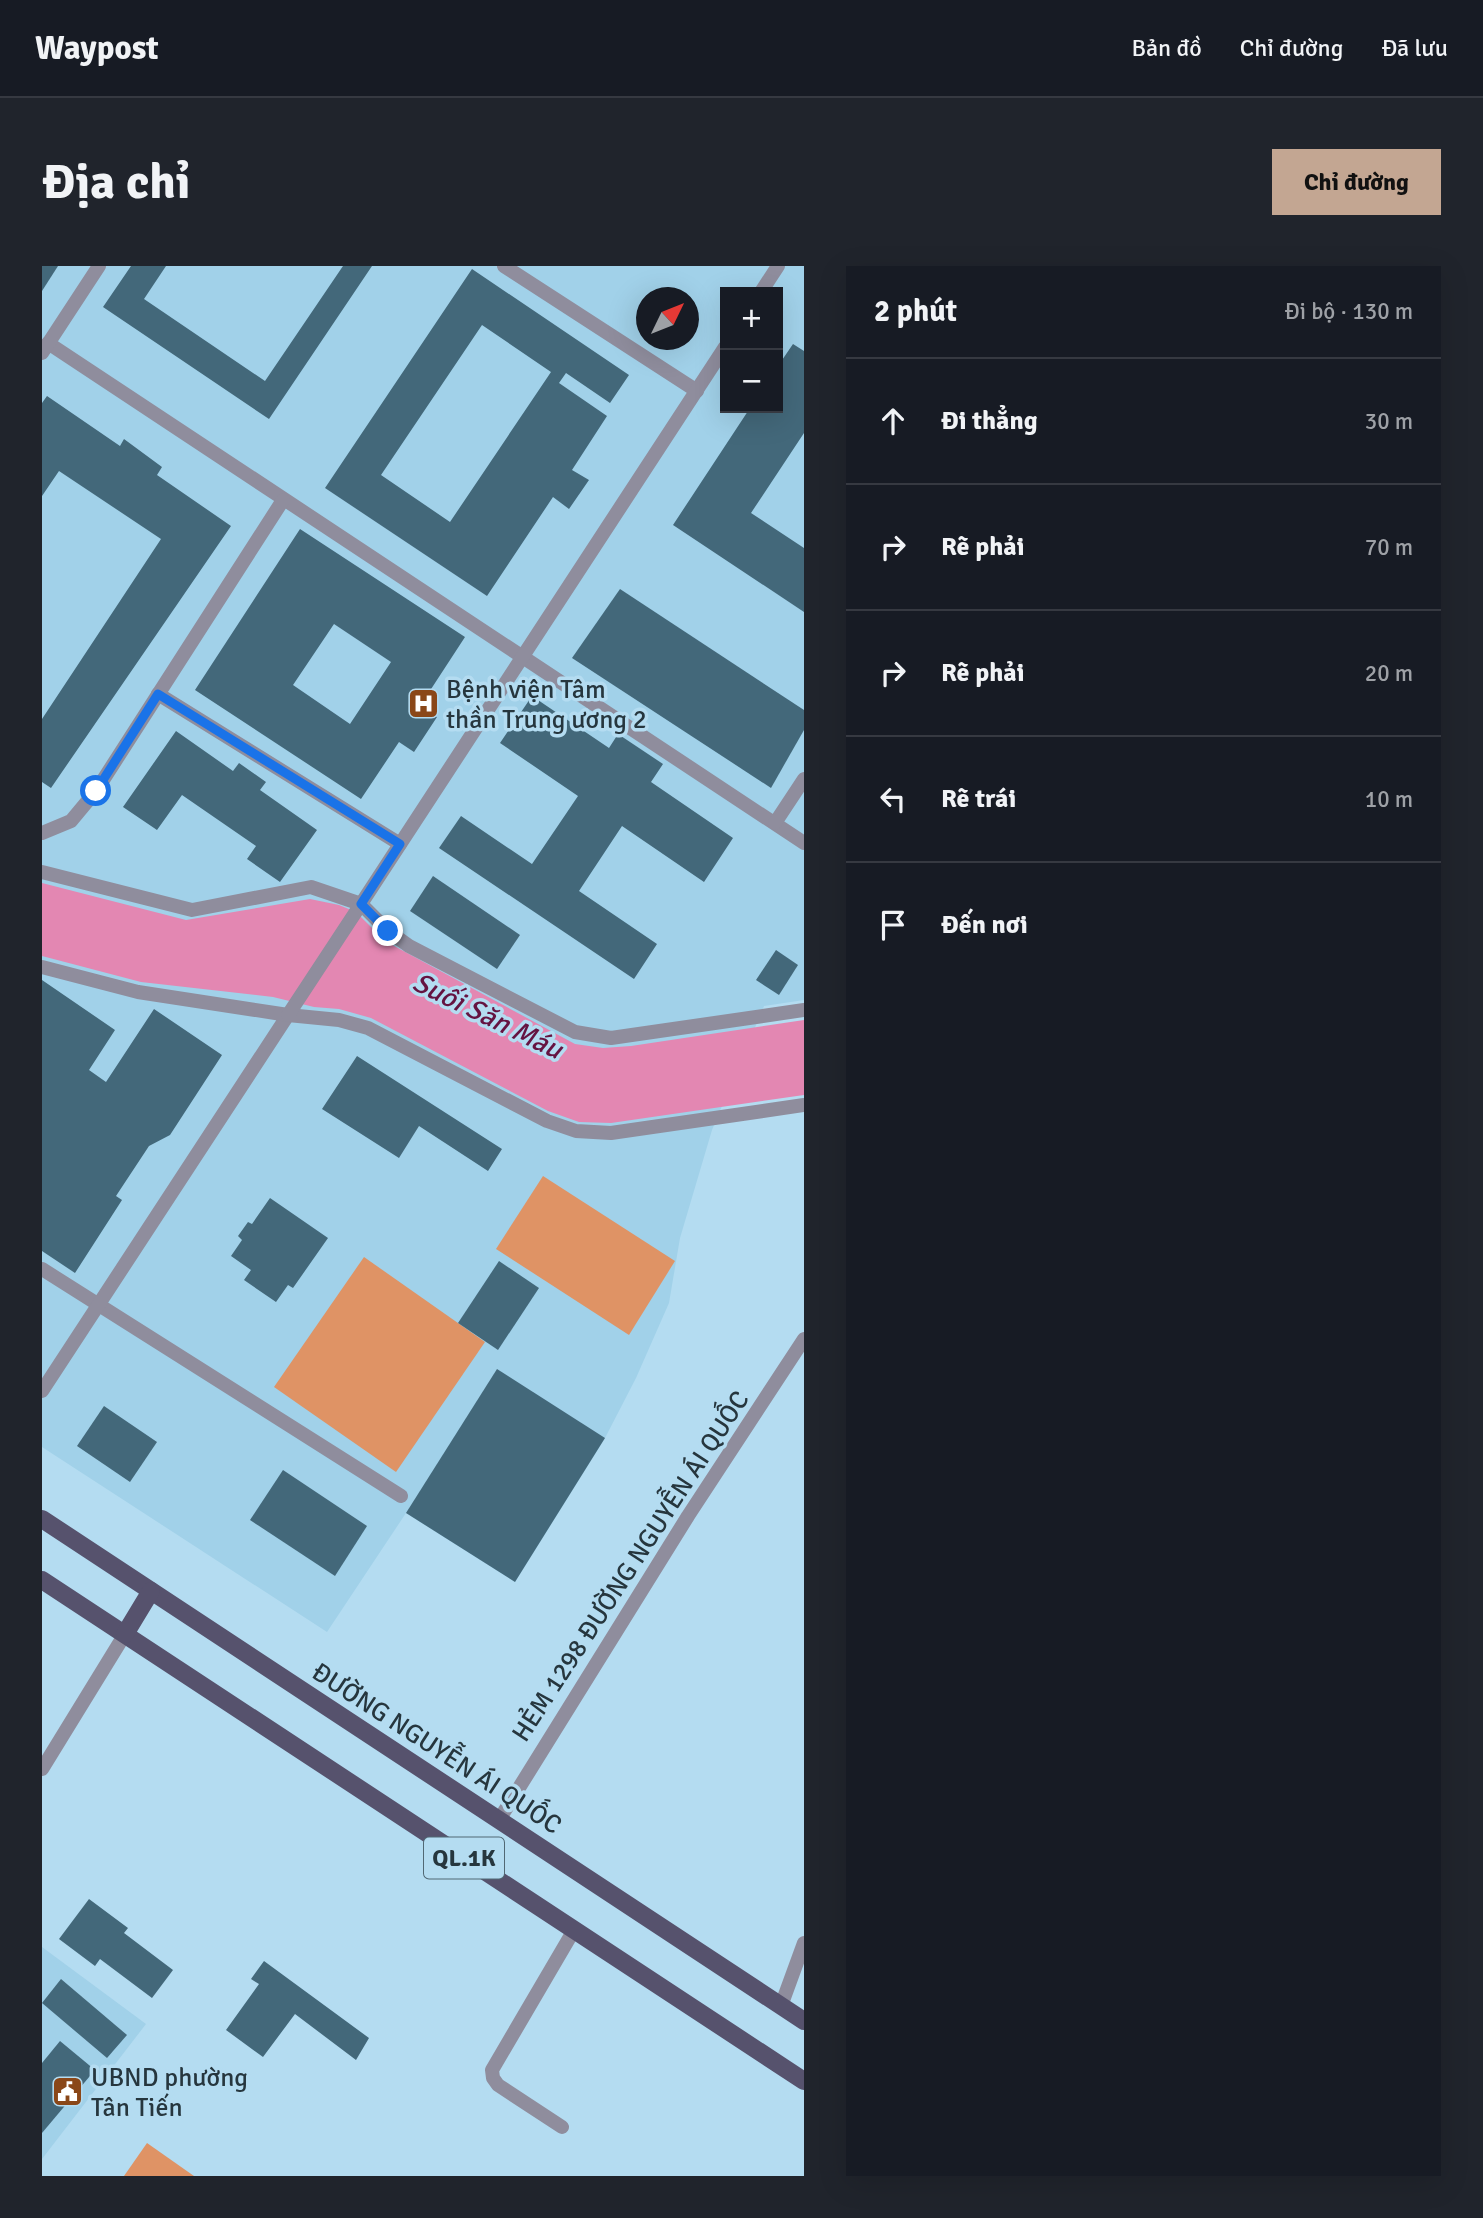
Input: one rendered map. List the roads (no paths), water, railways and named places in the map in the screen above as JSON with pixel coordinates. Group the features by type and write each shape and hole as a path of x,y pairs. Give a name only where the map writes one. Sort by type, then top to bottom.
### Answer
{"main road":[{"name":"ĐƯỜNG NGUYỄN ÁI QUỐC","path":"42,1519 804,2021"},
{"name":"QL.1K","path":"42,1580 804,2081"},
{"path":"125,1634 151,1591"}],"street":[{"path":"99,266 45,348 523,656 804,843"},
{"path":"504,266 696,391"},
{"path":"764,287 778,266"},
{"path":"42,1391 723,350"},
{"path":"42,833 71,821 96,791 283,500"},
{"path":"158,694 400,844"},
{"path":"775,823 804,779"},
{"path":"42,872 192,910 312,887 361,904 388,931 409,946 575,1032 611,1038 804,1010"},
{"path":"42,967 138,992 339,1020 368,1028 547,1121 576,1131 611,1133 804,1105"},
{"path":"42,1269 401,1496"},
{"name":"HẺM 1298 ĐƯỜNG NGUYỄN ÁI QUỐC","path":"499,1819 688,1516 804,1339"},
{"path":"42,1769 125,1634"},
{"path":"562,2127 498,2085 492,2070 574,1930"},
{"path":"781,2006 804,1943"}],"water":[{"name":"Suối Săn Máu","path":"42,883 186,920 310,899 339,905 361,917 385,941 575,1044 603,1048 631,1046 804,1020 804,1095 611,1123 579,1122 548,1111 371,1018 273,997 141,982 42,956"}],"place":[{"name":"Bệnh viện Tâm thần Trung ương 2","path":"423,704"},
{"name":"UBND phường Tân Tiến","path":"68,2092"}]}
